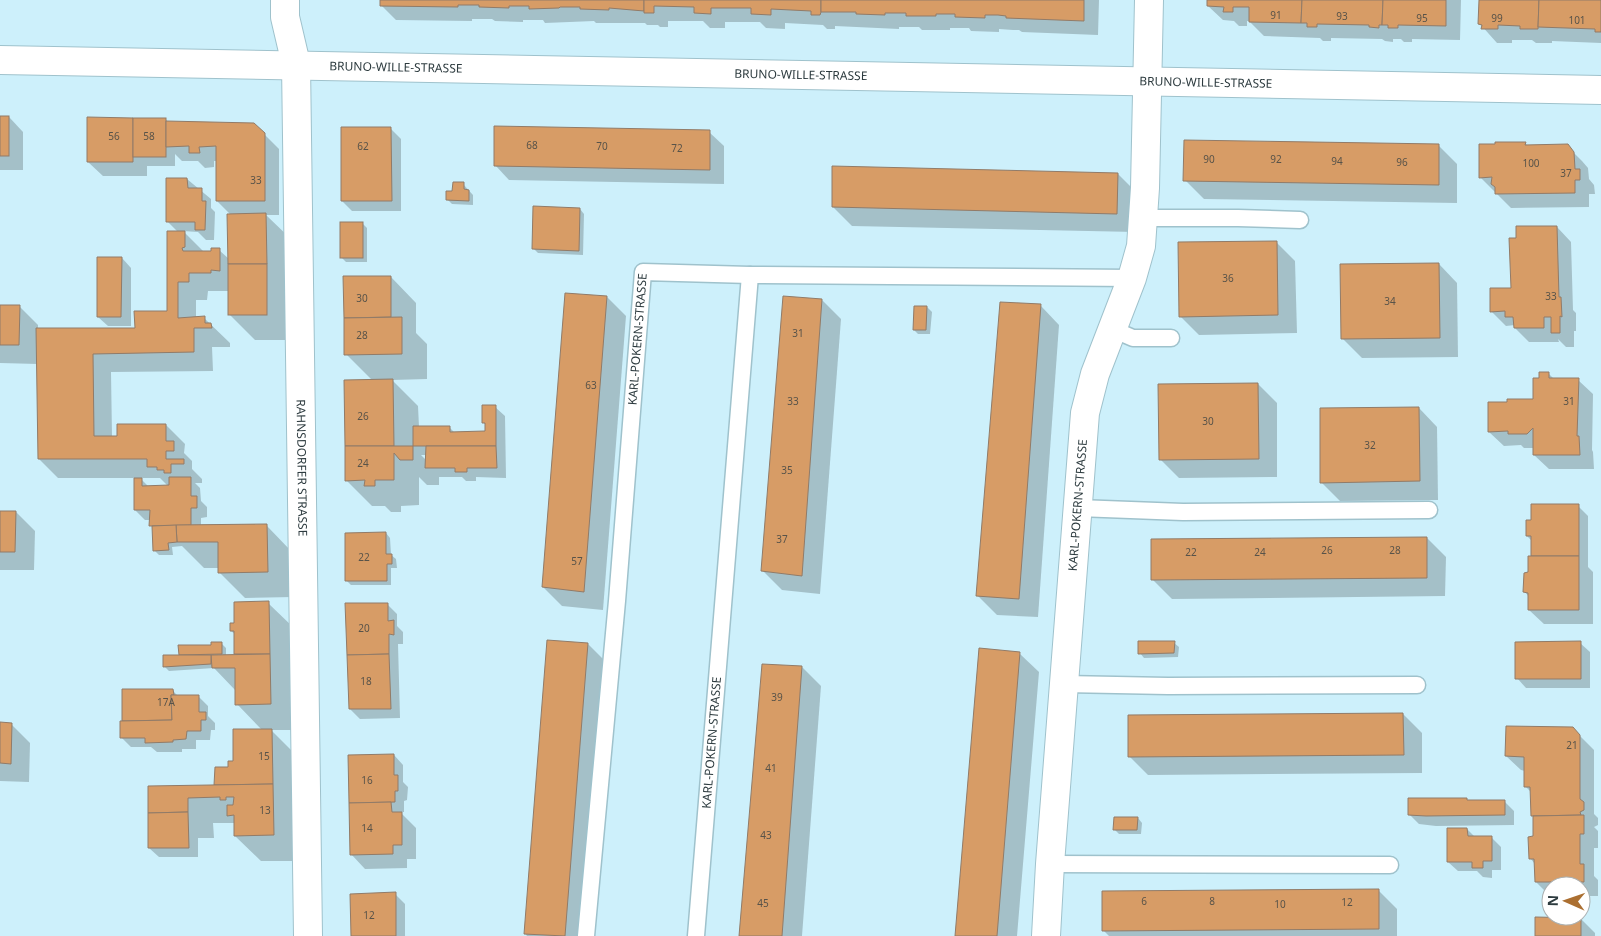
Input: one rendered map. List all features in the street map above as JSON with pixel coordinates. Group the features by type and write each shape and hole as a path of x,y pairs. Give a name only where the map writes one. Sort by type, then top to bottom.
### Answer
{"street":[{"name":"RAHNSDORFER STRASSE","path":"285,0 285,17 296,64 308,936"},
{"name":"KARL-POKERN-STRASSE","path":"1046,936 1050,864 1086,413 1094,374 1132,278 1141,246 1144,218 1149,0"},
{"name":"BRUNO-WILLE-STRASSE","path":"0,60 296,64 1601,90"}],"lane":[{"path":"1144,218 1300,220"},
{"name":"KARL-POKERN-STRASSE","path":"586,936 619,582 642,272 750,275 696,936"},
{"path":"750,275 1132,278"},
{"path":"1112,329 1134,338 1171,338"},
{"path":"1078,508 1183,512 1429,510"},
{"path":"1064,684 1168,686 1417,685"},
{"path":"1050,864 1390,865"}],"building":[{"path":"380,0 644,0 644,11 609,8 609,10 580,9 580,7 529,9 529,6 509,6 509,8 479,7 479,5 458,5 458,7 380,6"},
{"path":"644,0 821,0 821,12 820,15 811,15 811,11 771,9 771,15 751,14 751,8 711,8 711,14 694,13 694,7 654,6 654,13 644,13"},
{"path":"821,0 1084,0 1084,21 1006,18 1006,16 998,15 985,15 985,18 955,17 955,14 906,16 906,13 885,13 885,15 856,14 856,12 821,12"},
{"path":"1207,0 1302,0 1301,23 1249,22 1249,7 1233,7 1233,12 1223,12 1224,7 1207,6"},
{"path":"1302,0 1383,0 1382,25 1379,25 1379,28 1369,27 1369,25 1317,24 1317,27 1307,27 1307,23 1301,23"},
{"path":"1383,0 1446,0 1446,26 1398,25 1398,28 1388,28 1388,25 1382,25"},
{"path":"1479,0 1539,0 1538,29 1520,29 1520,26 1498,25 1498,29 1481,29 1482,25 1478,24"},
{"path":"1539,0 1601,0 1601,32 1595,32 1595,29 1538,27"},
{"path":"0,116 9,116 9,156 0,156"},
{"path":"87,117 133,118 133,162 87,162"},
{"path":"133,118 166,118 166,157 133,157"},
{"path":"166,121 254,123 265,133 265,201 216,201 216,146 199,147 200,153 189,153 189,146 166,147"},
{"path":"494,126 710,130 710,170 494,166"},
{"path":"341,127 391,127 392,201 341,201"},
{"path":"1184,140 1439,144 1439,185 1183,181"},
{"path":"1495,142 1526,142 1525,145 1568,144 1574,152 1575,169 1580,169 1580,180 1575,180 1575,193 1495,194 1495,187 1491,184 1492,177 1479,178 1479,144 1495,144"},
{"path":"832,166 1118,173 1117,214 832,207"},
{"path":"166,178 187,178 188,188 202,188 202,201 206,201 205,230 195,230 195,222 166,222"},
{"path":"453,182 464,182 464,189 469,190 469,201 446,200 446,191 452,191"},
{"path":"533,206 580,208 579,251 532,249"},
{"path":"266,213 267,264 228,264 227,214"},
{"path":"340,222 363,222 363,258 340,258"},
{"path":"1516,226 1557,226 1559,297 1561,297 1562,317 1560,316 1560,333 1551,333 1551,317 1544,317 1544,328 1514,328 1513,317 1505,317 1505,311 1490,312 1490,288 1511,288 1509,238 1516,238"},
{"path":"167,231 185,231 185,247 182,248 183,251 211,251 211,248 220,248 220,271 211,270 211,273 189,273 189,282 178,282 178,318 205,316 205,323 211,323 212,328 194,328 194,352 93,354 94,436 117,436 117,424 166,424 166,441 174,441 174,451 166,451 166,459 184,459 184,464 171,464 171,473 164,473 164,470 157,470 157,467 147,467 147,459 38,459 36,328 135,328 134,311 167,311"},
{"path":"1277,241 1278,315 1179,317 1178,242"},
{"path":"97,257 122,257 121,317 97,317"},
{"path":"1439,263 1440,338 1341,339 1340,264"},
{"path":"228,264 267,264 267,315 228,315"},
{"path":"343,276 391,276 391,317 344,318"},
{"path":"565,293 607,296 584,592 542,587"},
{"path":"783,296 822,299 802,576 761,571"},
{"path":"1000,302 1041,304 1019,599 976,596"},
{"path":"0,305 20,305 19,345 0,345"},
{"path":"914,306 927,306 926,330 913,330"},
{"path":"402,317 402,354 344,355 344,318"},
{"path":"1539,372 1549,372 1549,378 1579,378 1577,436 1579,436 1580,455 1533,455 1533,428 1527,434 1508,434 1508,431 1488,432 1488,402 1507,402 1507,399 1533,399 1533,378 1539,378"},
{"path":"393,379 394,446 345,446 344,380"},
{"path":"1258,383 1259,459 1159,460 1158,384"},
{"path":"482,405 496,405 496,446 413,446 413,426 450,426 450,432 485,431 485,423 482,423"},
{"path":"1419,407 1420,481 1320,483 1320,408"},
{"path":"345,446 413,446 413,460 400,460 394,453 394,480 375,480 375,486 364,486 365,480 345,481"},
{"path":"426,446 496,446 497,468 467,468 467,472 455,472 455,468 425,468"},
{"path":"169,477 191,477 191,496 197,496 197,508 191,508 191,525 149,526 150,510 134,510 134,478 142,478 142,486 169,485"},
{"path":"1531,504 1579,504 1579,556 1531,556 1531,536 1526,536 1526,520 1531,520"},
{"path":"0,511 16,511 15,552 0,552"},
{"path":"267,524 268,572 218,573 218,542 177,542 176,525"},
{"path":"176,525 177,542 168,543 169,550 153,551 152,526"},
{"path":"386,532 386,554 392,554 392,564 387,564 387,581 345,581 345,533"},
{"path":"1427,537 1427,578 1151,580 1151,539"},
{"path":"1528,556 1579,556 1579,610 1528,610 1528,593 1523,592 1524,573 1528,572"},
{"path":"269,601 270,654 234,654 234,631 230,631 230,623 234,623 234,602"},
{"path":"345,603 388,603 388,621 394,620 394,635 389,634 389,654 347,655"},
{"path":"547,640 588,643 565,936 524,934"},
{"path":"1138,641 1175,641 1174,653 1138,654"},
{"path":"1581,641 1581,679 1515,679 1515,642"},
{"path":"211,642 222,642 222,654 179,655 178,645 211,645"},
{"path":"979,648 1020,652 997,936 955,936"},
{"path":"270,654 271,704 235,705 235,668 212,668 211,655"},
{"path":"389,654 391,709 349,709 347,655"},
{"path":"163,655 211,655 211,664 163,667"},
{"path":"762,664 802,666 782,936 739,936"},
{"path":"122,689 173,689 174,695 171,695 172,720 122,721"},
{"path":"171,695 199,695 199,712 206,712 206,720 201,720 201,731 187,731 186,739 173,740 173,742 145,743 145,738 120,738 120,721 172,720"},
{"path":"1403,713 1404,755 1128,757 1128,715"},
{"path":"0,722 12,723 11,764 0,763"},
{"path":"1506,726 1573,727 1580,735 1580,799 1584,802 1584,810 1580,812 1581,815 1531,816 1530,787 1524,787 1524,757 1505,756"},
{"path":"233,729 272,729 273,784 214,785 215,767 228,767 228,761 233,761"},
{"path":"394,754 394,775 398,775 398,791 395,791 395,802 349,803 348,755"},
{"path":"273,784 274,835 234,836 234,815 227,816 227,805 233,805 234,797 226,797 226,800 220,800 220,797 188,798 188,812 148,813 148,786"},
{"path":"1408,798 1505,800 1505,815 1408,815"},
{"path":"391,802 392,812 402,812 402,845 393,845 393,854 350,855 349,803"},
{"path":"188,812 189,848 148,848 148,813"},
{"path":"1584,815 1584,834 1580,834 1580,864 1584,864 1584,876 1541,876 1541,882 1535,882 1534,859 1529,859 1528,837 1533,836 1533,816"},
{"path":"1114,817 1138,817 1137,830 1113,830"},
{"path":"1447,828 1467,828 1468,836 1492,836 1492,861 1483,861 1483,868 1472,868 1472,862 1447,862"},
{"path":"1379,889 1379,929 1102,931 1102,891"},
{"path":"396,892 396,936 351,936 350,894"},
{"path":"1535,917 1541,917 1541,926 1581,926 1581,936 1535,936"}]}
